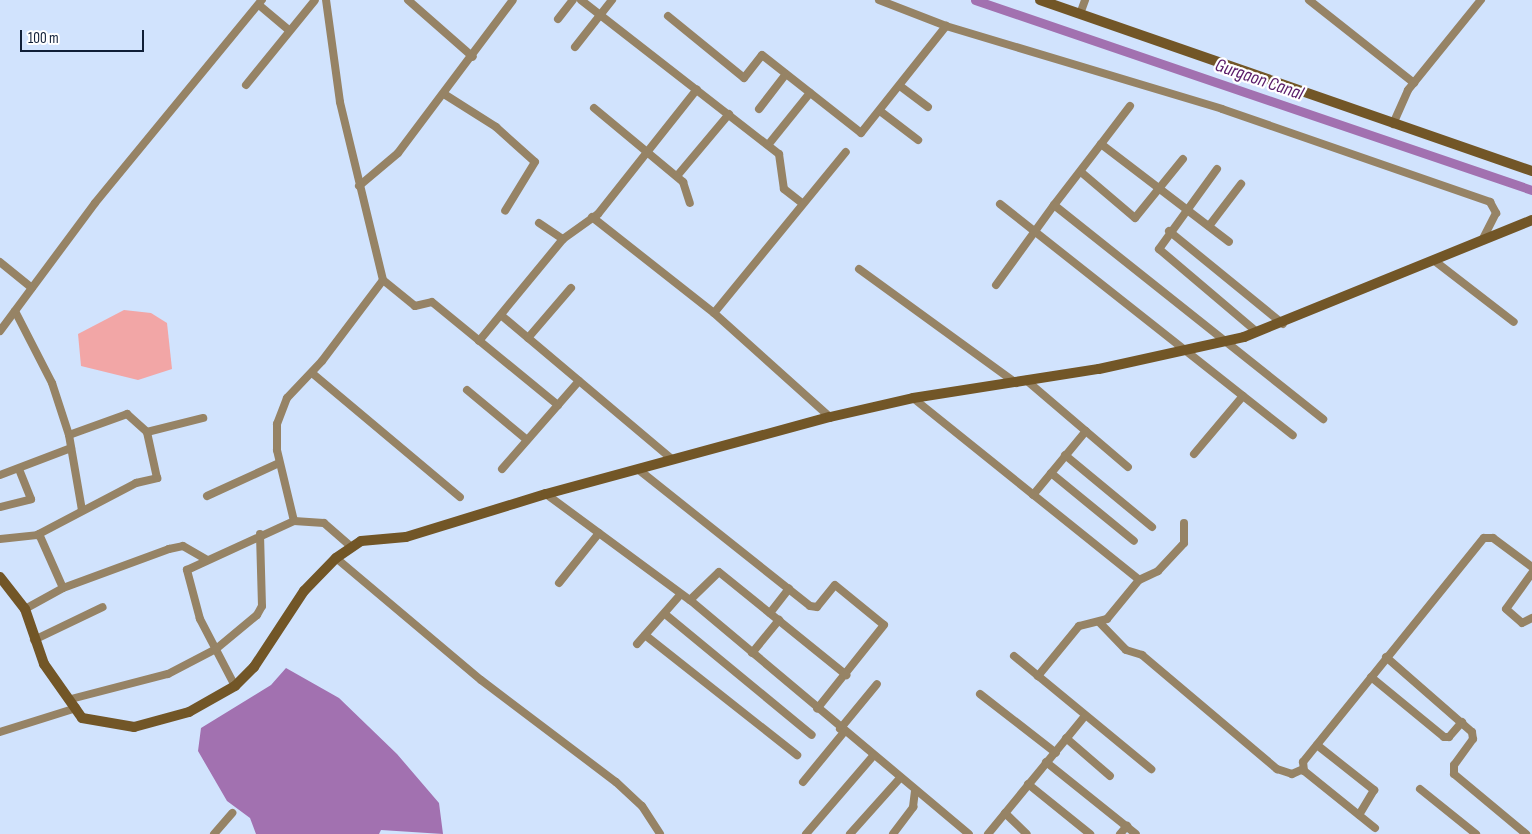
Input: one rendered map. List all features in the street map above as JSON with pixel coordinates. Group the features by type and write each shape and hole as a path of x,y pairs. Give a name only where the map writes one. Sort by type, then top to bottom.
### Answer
{"street":[{"path":"246,84 315,0"},
{"path":"326,0 340,102 383,280 415,306 432,302 558,405"},
{"path":"408,0 473,58"},
{"path":"359,186 398,153 473,58 513,0"},
{"path":"558,19 573,0"},
{"path":"581,0 768,145 783,160 784,189 802,203"},
{"path":"575,47 612,0"},
{"path":"879,0 946,26 1222,109 1490,202 1496,213 1483,238"},
{"path":"1040,0 1532,171"},
{"path":"1080,14 1085,0"},
{"path":"1309,0 1414,83"},
{"path":"1393,124 1414,83 1481,0"},
{"path":"0,331 95,204 260,2 289,30"},
{"path":"668,16 744,78 762,55 861,133 946,26"},
{"path":"758,108 786,74"},
{"path":"900,86 928,107"},
{"path":"479,341 502,316 563,239 592,217 648,154 697,90"},
{"path":"768,145 810,93"},
{"path":"444,94 496,127 535,162 504,211"},
{"path":"996,285 1054,205 1130,106"},
{"path":"594,108 677,176 690,203"},
{"path":"880,111 918,140"},
{"path":"677,176 729,114"},
{"path":"1101,144 1229,242"},
{"path":"714,313 802,203 846,152"},
{"path":"1081,172 1135,218 1183,159"},
{"path":"1217,169 1169,231 1158,249 1161,255 1257,332"},
{"path":"1209,226 1241,184"},
{"path":"1000,204 1037,231 1293,435"},
{"path":"1054,205 1323,419"},
{"path":"592,217 714,313 830,417"},
{"path":"0,576 25,609 34,640 44,664 74,704 82,718 134,727 189,712 235,686 254,667 304,591 350,546 406,538 546,494 830,417 913,398 1021,381 1227,341 1284,324 1436,262 1483,238 1532,220"},
{"path":"539,223 563,239"},
{"path":"1169,231 1284,324"},
{"path":"0,262 32,288"},
{"path":"1436,262 1514,322"},
{"path":"859,269 1021,381 1128,466"},
{"path":"294,521 279,463 277,424 287,398 312,373 383,280"},
{"path":"528,338 571,288"},
{"path":"15,311 52,383 68,435 82,510"},
{"path":"502,316 672,459"},
{"path":"312,373 460,497"},
{"path":"502,469 579,381"},
{"path":"467,390 527,440"},
{"path":"1194,454 1242,396"},
{"path":"913,398 1139,580"},
{"path":"0,539 39,534 82,510 157,478 147,432 127,414 68,435"},
{"path":"147,432 203,418"},
{"path":"1033,495 1086,431"},
{"path":"0,475 71,448"},
{"path":"1065,456 1152,527"},
{"path":"207,496 279,463"},
{"path":"0,507 31,498 19,469"},
{"path":"639,470 814,608 837,585 884,625 817,709"},
{"path":"1051,473 1134,541"},
{"path":"546,494 680,595 690,600 872,756 969,834"},
{"path":"235,686 200,618 187,570 260,534 294,521 324,523 343,535 350,546"},
{"path":"1038,676 1079,626 1100,623 1136,589 1139,580 1158,571 1184,543 1184,523"},
{"path":"559,584 600,533"},
{"path":"39,534 62,588"},
{"path":"0,732 74,704 158,677 216,649 262,606 260,534"},
{"path":"1100,623 1126,650 1142,655 1277,769 1292,774 1303,769 1317,745 1386,657 1486,536 1532,567"},
{"path":"25,609 62,588 183,546 207,560"},
{"path":"336,558 481,680 616,782 642,806 660,834"},
{"path":"690,600 719,572 846,674"},
{"path":"1532,573 1506,609 1522,623 1532,618"},
{"path":"770,613 790,589"},
{"path":"637,644 680,595"},
{"path":"34,640 102,607"},
{"path":"665,614 812,735"},
{"path":"752,654 779,620"},
{"path":"645,635 797,755"},
{"path":"1014,656 1151,769"},
{"path":"1386,657 1462,722 1474,736 1454,765 1454,774 1526,834"},
{"path":"1371,677 1444,737 1462,722"},
{"path":"803,782 876,684"},
{"path":"980,694 1056,753"},
{"path":"988,834 1085,716"},
{"path":"1066,738 1110,776"},
{"path":"1317,745 1375,792 1359,815"},
{"path":"806,834 872,756"},
{"path":"1046,762 1136,834"},
{"path":"1303,769 1374,828"},
{"path":"850,834 900,778"},
{"path":"1028,784 1090,834"},
{"path":"1420,789 1476,834"},
{"path":"893,834 913,807 915,791"},
{"path":"214,834 232,813"},
{"path":"1005,813 1027,834"},
{"path":"1120,834 1127,826"}],"shaded area":[{"path":"124,310 151,313 167,323 172,369 138,380 81,366 78,334"},
{"path":"286,668 339,698 397,754 439,803 443,834 381,830 379,834 256,834 250,818 227,801 198,751 201,728 271,685"}],"waterway":[{"name":"Gurgaon Canal","path":"975,0 1532,190"}]}
